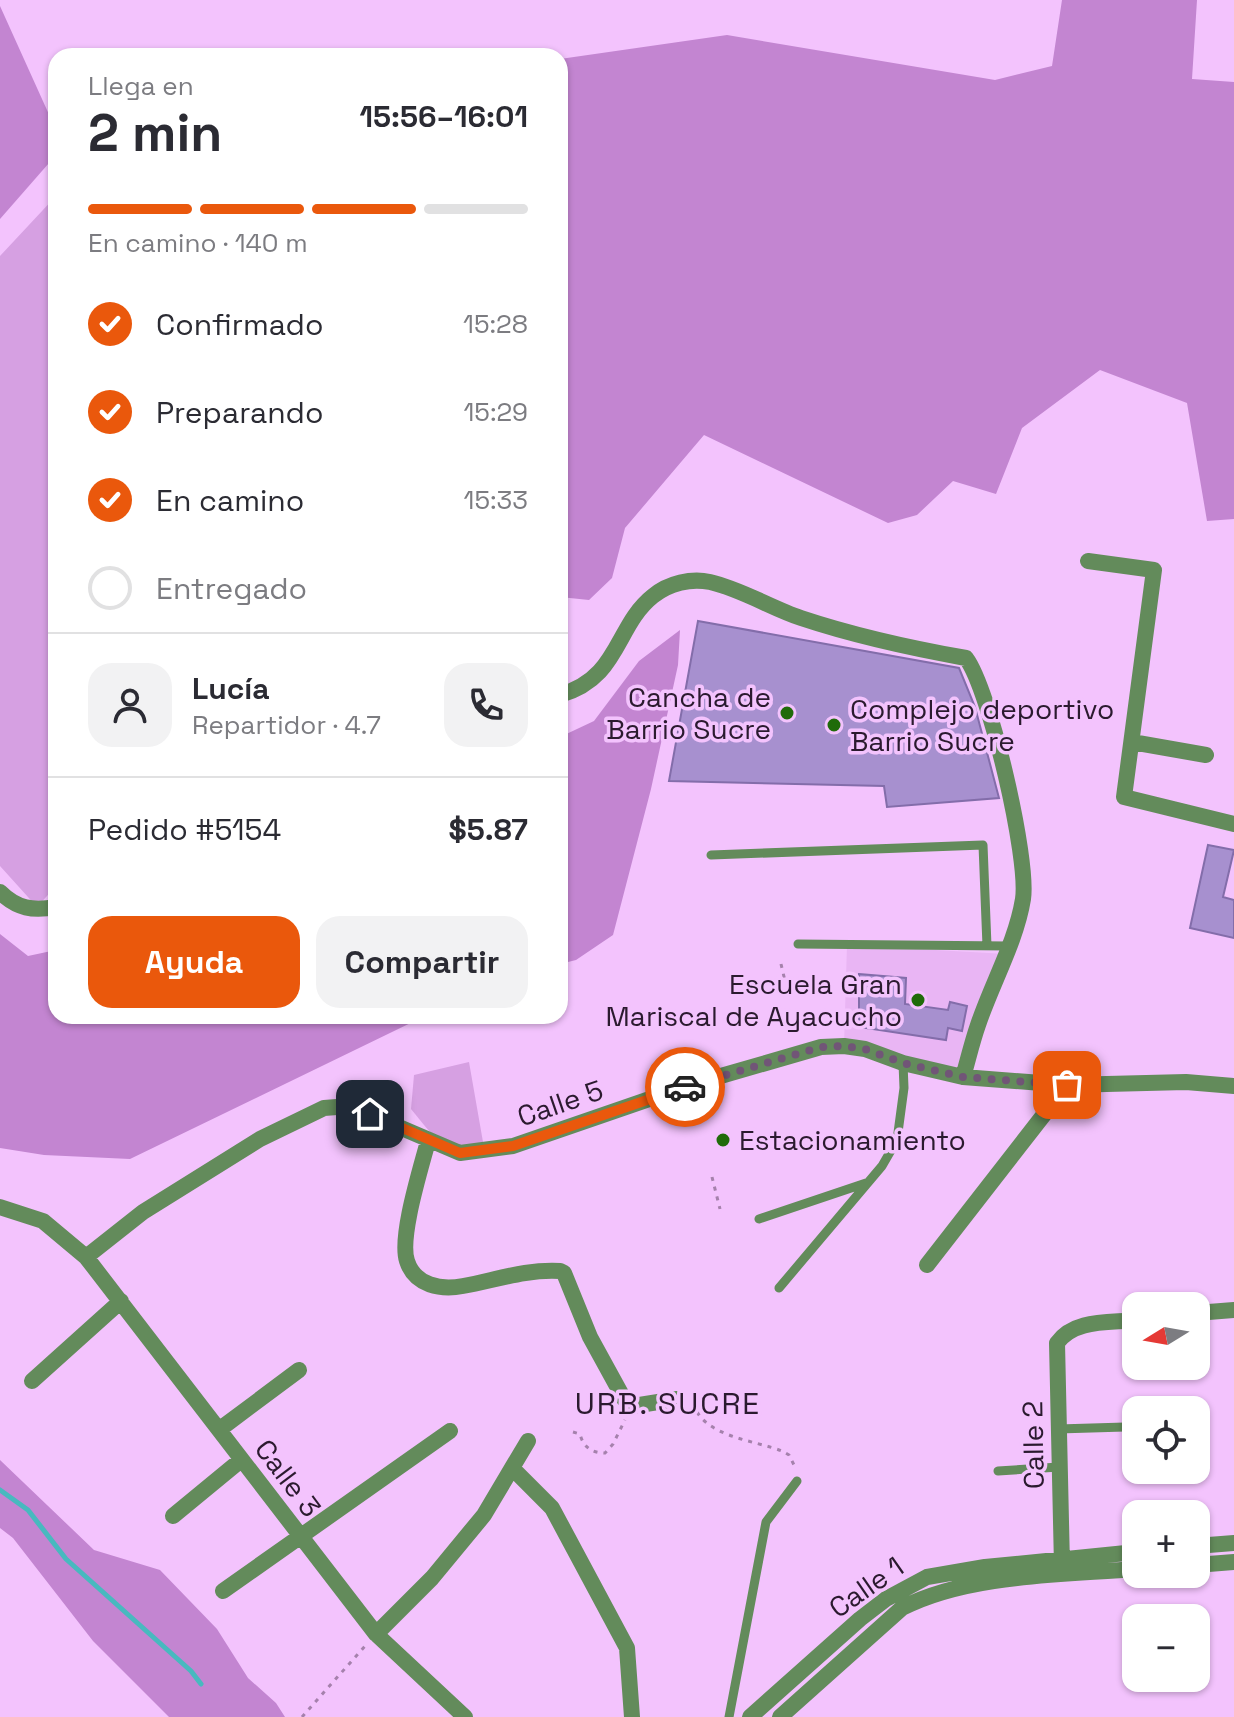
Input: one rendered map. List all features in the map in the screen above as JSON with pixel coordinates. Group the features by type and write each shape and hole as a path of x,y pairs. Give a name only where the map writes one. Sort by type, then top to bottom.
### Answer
{"street":[{"path":"1088,561 1154,570 1124,797 1234,824"},
{"path":"568,693 593,678 612,659 631,624 652,596 676,582 709,582 800,618 892,645 966,658 976,673 989,710 1011,804 1023,897 963,1077"},
{"path":"1132,742 1206,755"},
{"path":"0,892 23,909 48,908"},
{"name":"Calle 5","path":"86,1257 143,1212 195,1179 260,1139 324,1108 350,1106 460,1153 513,1146 693,1084 821,1047 844,1046 963,1077 1067,1085 1186,1082 1234,1086"},
{"path":"927,1265 1067,1085"},
{"path":"428,1141 407,1232 407,1261 419,1279 437,1289 461,1287 524,1272 556,1270 564,1273 590,1337 624,1399 633,1406 684,1396"},
{"name":"Calle 3","path":"0,1207 43,1221 86,1257 376,1634 465,1717"},
{"path":"32,1381 121,1301"},
{"path":"1210,1312 1234,1310"},
{"name":"Calle 2","path":"1062,1567 1057,1343 1065,1331 1078,1326 1122,1321"},
{"path":"220,1429 299,1370"},
{"path":"223,1591 450,1431"},
{"path":"376,1634 432,1578 484,1515 528,1441"},
{"path":"173,1516 241,1460"},
{"path":"512,1468 552,1508 627,1648 632,1717"},
{"path":"1210,1545 1234,1543"},
{"name":"Calle 1","path":"780,1717 902,1608 925,1596 1122,1555"},
{"path":"1210,1564 1234,1562"},
{"name":"Calle 1","path":"750,1717 860,1619 910,1584 945,1573 1062,1567 1122,1569"}],"lane":[{"path":"711,855 983,845 987,946"},
{"path":"798,944 1008,946"},
{"path":"779,1288 882,1166 897,1140 904,1088 903,1063"},
{"path":"759,1219 866,1183"},
{"path":"1058,1429 1122,1427"},
{"path":"998,1471 1059,1467"},
{"path":"729,1717 766,1522 797,1481"}],"path":[{"path":"781,964 785,981"},
{"path":"712,1177 720,1209"},
{"path":"684,1396 700,1419 729,1435 782,1451 789,1455 795,1467"},
{"path":"573,1432 580,1434 582,1442 589,1449 605,1453 633,1406"},
{"path":"302,1717 376,1634"}],"shaded area":[{"path":"1062,0 1197,0 1192,79 1234,82 1234,519 1207,521 1187,403 1100,370 1022,428 996,494 953,481 917,515 888,523 704,435 625,528 612,578 589,600 568,598 568,58 727,35 995,80 1052,66"},
{"path":"0,6 48,112 48,164 0,219"},
{"path":"48,205 48,895 37,907 0,866 0,256"},
{"path":"680,630 678,665 651,789 613,935 576,960 568,962 568,733 594,721 639,661"},
{"path":"0,934 28,956 48,952 48,1024 408,1024 130,1159 44,1155 0,1148"},
{"name":"Escuela Gran Mariscal de Ayacucho","path":"847,945 1006,954 963,1077 844,1046"},
{"path":"469,1062 483,1142 458,1146 434,1136 411,1109 414,1075"},
{"path":"0,1460 94,1550 160,1570 217,1629 248,1678 276,1703 285,1717 169,1717 93,1641 13,1538 0,1528"}],"building":[{"name":"Complejo deportivo Barrio Sucre","path":"698,621 959,668 975,707 999,798 887,807 884,786 669,781"},
{"path":"1208,845 1234,850 1223,897 1234,900 1234,938 1190,928"},
{"path":"859,974 906,978 905,1004 948,1010 950,1002 967,1006 962,1031 948,1028 946,1040 859,1027"}],"waterway":[{"path":"0,1490 28,1510 66,1559 191,1671 201,1684"}],"way so far":[{"path":"685,1087 821,1047 844,1046 963,1077 1067,1085"}],"place":[{"name":"Cancha de Barrio Sucre","path":"787,713"},
{"name":"Complejo deportivo Barrio Sucre","path":"834,725"},
{"name":"Escuela Gran Mariscal de Ayacucho","path":"918,1000"},
{"name":"Estacionamiento","path":"723,1140"}],"district":[{"name":"URB. SUCRE","path":"668,1403"}],"route":[{"path":"370,1114 460,1153 513,1146 685,1087"}]}
